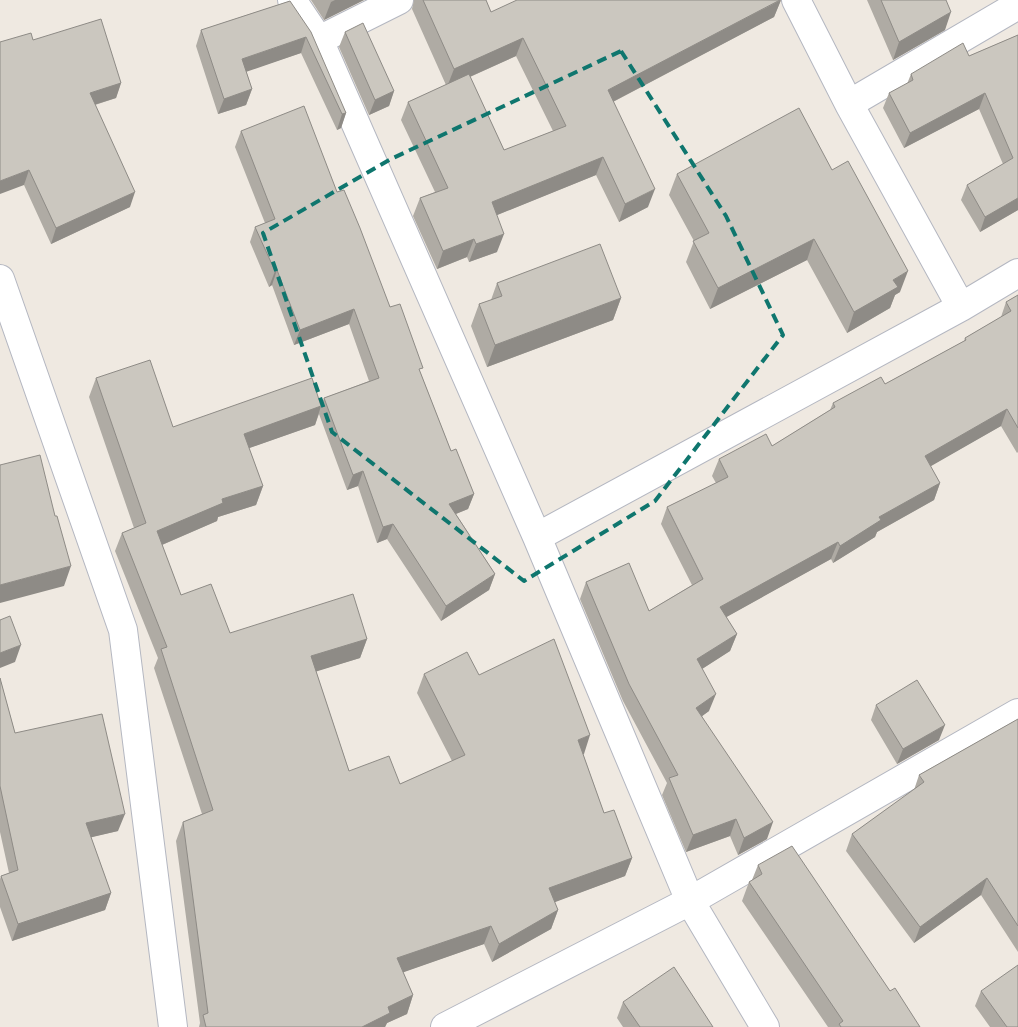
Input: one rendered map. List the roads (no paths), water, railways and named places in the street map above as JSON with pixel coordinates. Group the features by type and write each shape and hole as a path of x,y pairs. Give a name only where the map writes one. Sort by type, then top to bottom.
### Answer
{"street":[{"path":"292,0 319,40 537,537 690,901 765,1027"},
{"path":"319,40 399,0"},
{"path":"796,0 849,104 961,307"},
{"path":"849,104 1018,5"},
{"path":"537,537 961,307 1018,273"},
{"path":"0,279 123,630 173,1027"},
{"path":"444,1027 690,901 1018,713"}]}
